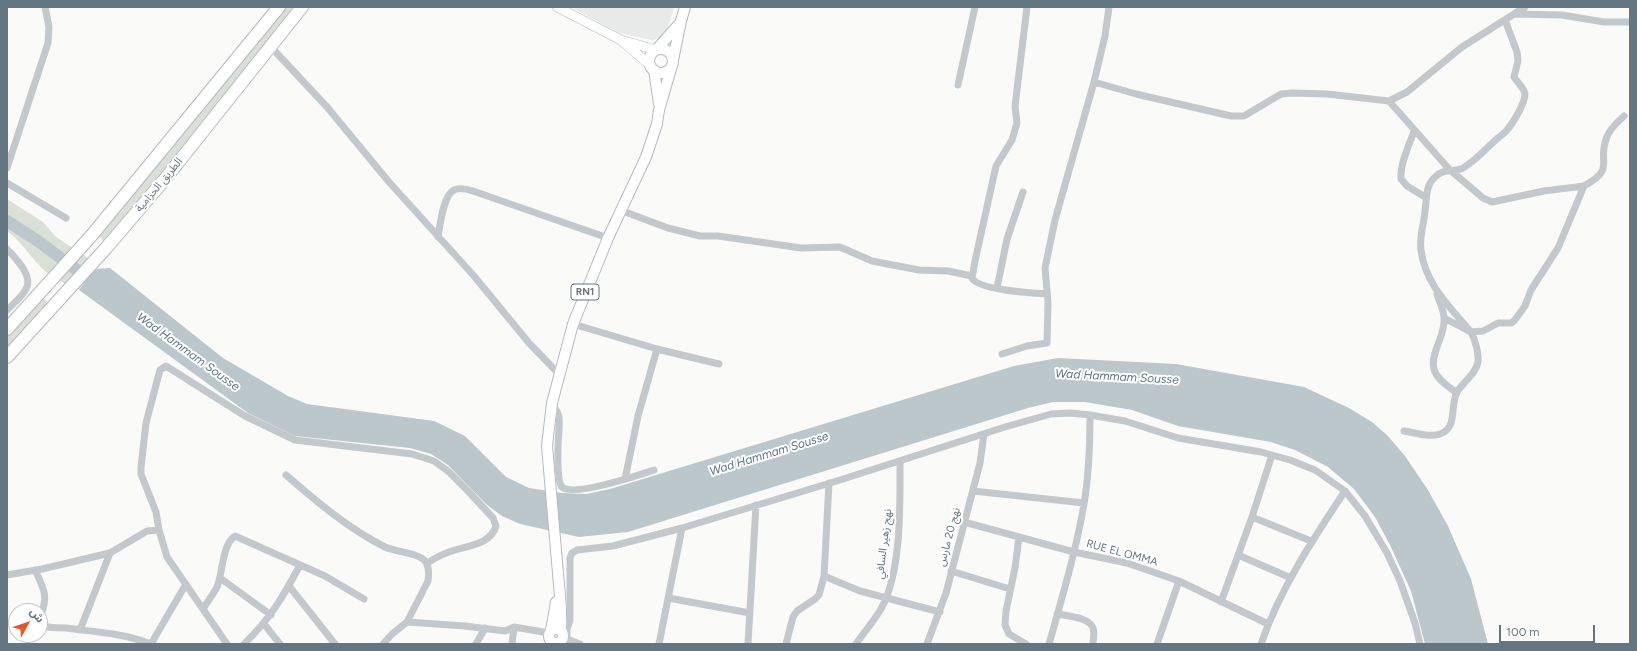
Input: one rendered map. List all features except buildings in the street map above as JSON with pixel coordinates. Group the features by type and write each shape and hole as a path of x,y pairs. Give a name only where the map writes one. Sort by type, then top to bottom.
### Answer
{"highway":[{"name":"الطريق الحزامية","path":"7,329 92,235 279,7"},
{"name":"الطريق الحزامية","path":"7,357 107,247 165,179 302,7"}],"main road":[{"path":"557,7 621,40 656,50 665,50 669,52 673,62 670,69 662,73 652,68 621,40"},
{"name":"RN1","path":"557,638 559,591 547,446 552,403 573,324 620,210 646,157 657,124 659,110 673,62 685,7"},
{"name":"RN1","path":"659,110 657,83 650,58 681,21"}],"street":[{"path":"7,168 48,43 49,27 45,7"},
{"path":"958,85 975,7"},
{"path":"1027,7 1015,106 1017,123 1012,140 996,166 972,276 974,282 1008,291 1047,294"},
{"path":"1002,354 1027,346 1048,343 1045,268 1055,220 1094,82 1105,36 1109,7"},
{"path":"1094,82 1136,94 1231,116 1244,116 1281,94 1292,93 1328,94 1389,102 1407,92 1462,47 1525,7"},
{"path":"1514,14 1562,15 1604,22 1630,22"},
{"path":"1457,393 1439,379 1433,364 1433,355 1443,330 1444,318 1434,288 1425,269 1421,249 1426,210 1425,197 1429,184 1436,176 1449,169 1456,170 1464,167 1507,130 1524,101 1525,94 1514,77 1518,61 1517,52 1505,20"},
{"path":"271,47 327,107 389,182 474,276 529,343 559,374"},
{"path":"1389,102 1449,169 1483,198 1492,202 1544,191 1584,186 1602,173 1604,169 1604,149 1606,138 1612,127 1624,116"},
{"path":"1414,131 1404,156 1401,179 1407,186 1425,197"},
{"path":"7,183 66,218"},
{"path":"1444,318 1471,332 1483,331 1498,323 1510,323 1518,317 1525,306 1531,290 1558,248 1584,186"},
{"path":"438,237 440,221 446,201 450,193 460,188 473,191 608,238"},
{"path":"997,288 1007,239 1023,192"},
{"path":"620,210 668,228 700,236 718,236 801,248 840,247 872,261 919,270 948,271 972,276"},
{"path":"7,249 23,269 28,284 26,289 7,310"},
{"path":"1404,431 1426,434 1440,434 1445,432 1450,427 1452,421 1452,409 1457,393 1475,371 1478,362 1471,332 1434,288"},
{"path":"573,324 657,349 719,364"},
{"path":"625,479 638,416 657,349"},
{"path":"227,644 168,557 156,512 141,474 141,453 152,397 160,370 166,366 245,416 295,440 412,454 434,461 441,466 467,490 493,518 496,526 493,533 476,545 448,552 427,563"},
{"path":"552,403 559,416 559,473 563,487 585,488 609,484 654,470"},
{"path":"557,638 567,629 570,620 570,558 572,553 577,550 612,546 682,528 1051,414 1070,413 1125,421 1178,438 1272,455 1290,460 1315,470 1345,491 1365,516 1387,553 1400,581 1415,623 1420,644"},
{"path":"1049,644 1074,552 1084,503 1089,461 1090,415"},
{"name":"نهج 20 مارس","path":"927,644 940,612 980,463 984,434"},
{"path":"1221,602 1252,517 1272,455"},
{"name":"نهج زهير السافي","path":"856,644 886,598 892,578 899,532 900,461"},
{"path":"286,475 318,503 358,531 386,547 422,558 427,563 429,575 428,581 407,622 392,634 383,644"},
{"path":"786,644 793,617 797,611 815,600 819,595 824,576 829,483"},
{"path":"972,491 1084,503"},
{"path":"1261,644 1268,624 1311,541 1345,491"},
{"path":"748,644 756,505"},
{"path":"1252,517 1311,541"},
{"name":"RUE EL OMMA","path":"964,522 1074,552 1127,563 1179,581 1268,624"},
{"path":"659,644 682,528"},
{"path":"7,575 110,553 148,530 160,530"},
{"path":"203,609 216,589 227,547 235,536 325,576 364,599"},
{"path":"1018,537 1016,568 1010,589 1005,625 1007,631 1013,637 1026,644"},
{"path":"80,630 110,553"},
{"path":"1238,555 1291,578"},
{"path":"244,644 271,615 300,565"},
{"path":"35,570 46,596 46,603"},
{"path":"951,571 1010,589"},
{"path":"824,576 860,591 940,612"},
{"path":"220,578 271,615"},
{"path":"1157,644 1179,581"},
{"path":"48,627 116,633 151,644 186,584"},
{"path":"289,586 336,644"},
{"path":"668,598 750,613"},
{"path":"1057,614 1086,620 1091,624 1094,629 1093,644"},
{"path":"407,622 485,628 504,631 514,627 580,644"},
{"path":"264,624 280,644"},
{"path":"512,644 514,627"},
{"path":"476,644 485,628"}],"shaded area":[{"path":"284,7 297,7 105,244 98,234"},
{"path":"571,7 674,7 665,37 652,40 619,33"},
{"path":"7,199 43,222 56,237 88,258 96,269 79,290 46,272 7,231"},
{"path":"42,297 51,305 7,351 7,333"}],"water":[{"path":"110,268 223,358 288,396 307,404 434,421 465,436 506,477 529,488 562,493 586,494 610,489 1014,366 1058,358 1176,364 1304,387 1349,408 1372,422 1387,435 1405,456 1428,490 1448,526 1471,579 1488,644 1425,644 1411,591 1390,545 1375,517 1354,489 1328,467 1295,450 1271,442 1178,426 1132,410 1085,402 1053,402 1028,408 628,532 579,537 520,524 502,516 487,505 448,465 431,454 410,448 295,436 248,413 79,290 96,269"}],"waterway":[{"name":"Wad Hammam Sousse","path":"7,221 38,241 102,289"}]}
